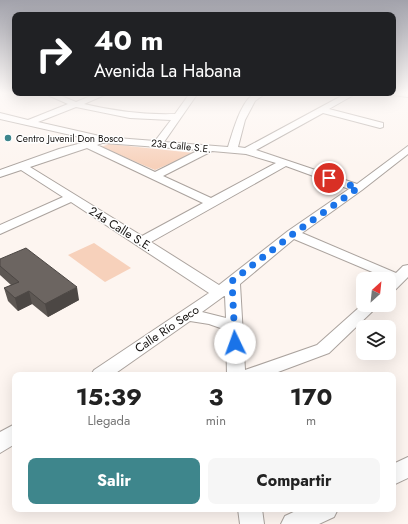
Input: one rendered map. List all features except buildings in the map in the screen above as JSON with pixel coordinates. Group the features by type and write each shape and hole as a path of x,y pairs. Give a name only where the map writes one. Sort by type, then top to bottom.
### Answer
{"street":[{"name":"23a Calle S.E.","path":"6,117 104,140 247,151 285,162 358,188"},
{"path":"28,123 42,117"},
{"path":"156,117 169,117"},
{"path":"158,144 176,117"},
{"path":"232,150 243,117"},
{"path":"247,151 308,117"},
{"path":"350,117 380,125"},
{"path":"63,151 72,144 73,139 70,135 64,132"},
{"path":"0,174 63,151 104,140"},
{"path":"89,145 212,203"},
{"path":"155,176 209,149"},
{"name":"Calle Río Seco","path":"104,372 218,294 232,281 293,234 358,188 408,149"},
{"path":"142,242 285,162"},
{"name":"24a Calle S.E.","path":"22,166 211,286 218,294"},
{"path":"0,230 72,197"},
{"path":"293,234 398,279"},
{"path":"232,281 236,372"},
{"path":"258,372 323,349 363,312"},
{"path":"188,314 212,319 234,327"},
{"path":"0,444 12,435"},
{"path":"396,473 408,467"},
{"path":"250,512 252,524"},
{"path":"293,524 319,512"}],"shaded area":[{"path":"109,144 194,153 155,170 101,147"},
{"path":"94,243 131,268 105,282 68,255"}],"place":[{"name":"Centro Juvenil Don Bosco","path":"8,138"}],"route":[{"path":"235,343 232,281 293,234 358,188 329,178"}]}
